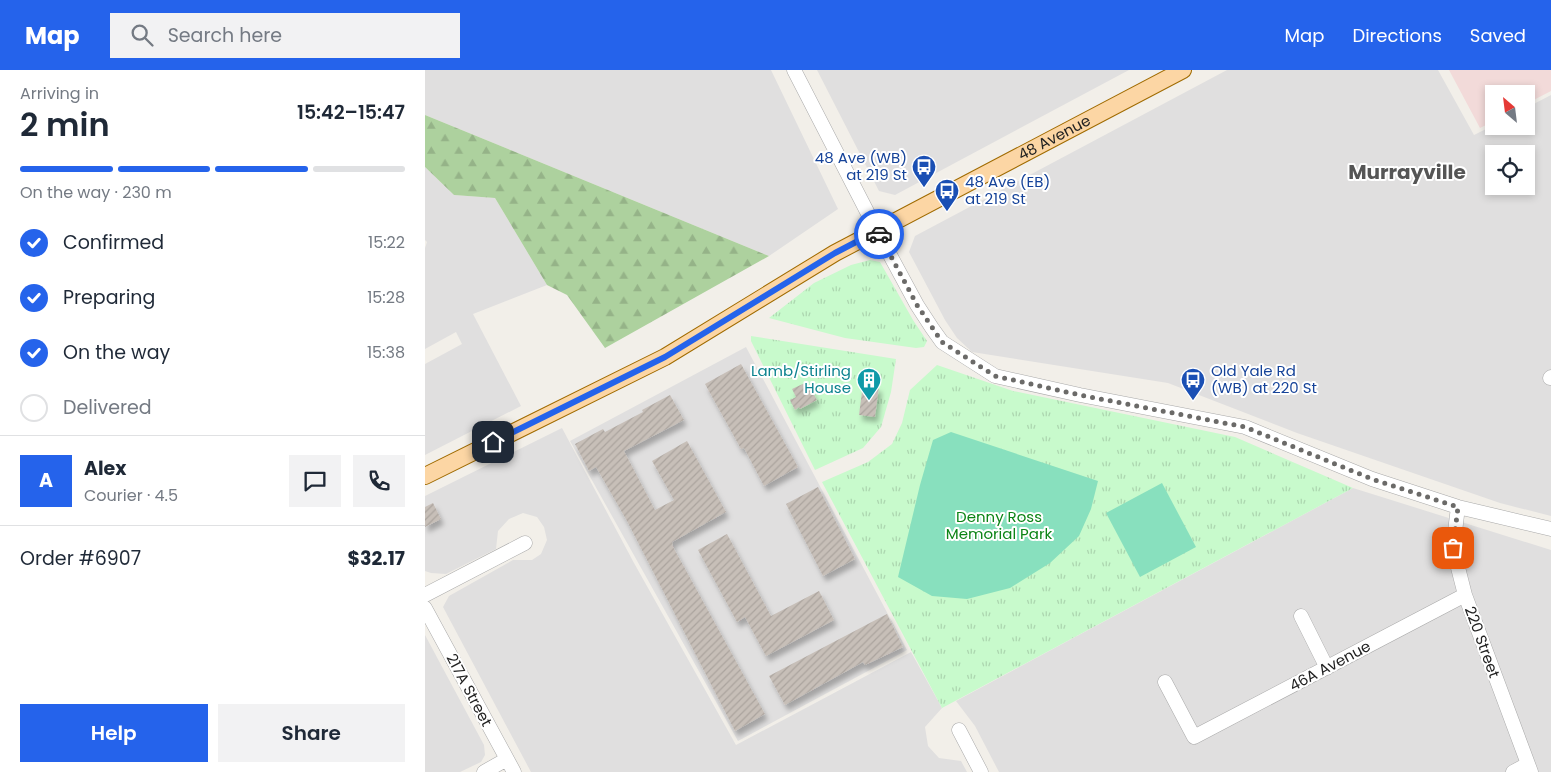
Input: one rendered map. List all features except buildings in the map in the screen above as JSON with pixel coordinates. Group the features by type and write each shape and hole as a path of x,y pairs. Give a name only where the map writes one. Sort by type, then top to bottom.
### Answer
{"main road":[{"name":"48 Avenue","path":"425,476 665,357 835,253 1183,70"}],"street":[{"path":"794,70 917,305 942,342 995,376 1080,395 1245,427 1372,479 1458,507 1551,529"},
{"name":"220 Street","path":"1458,507 1453,548 1465,595 1529,768"},
{"path":"425,595 525,543"},
{"name":"46A Avenue","path":"1165,682 1195,737 1465,595"},
{"name":"217A Street","path":"425,608 514,772"},
{"path":"1301,616 1327,668"},
{"path":"959,730 981,772"},
{"path":"484,772 507,759"},
{"path":"1513,772 1529,768"}],"shaded area":[{"path":"425,70 771,70 838,209 769,256 425,115"},
{"path":"817,70 1129,70 895,195 879,191"},
{"path":"1227,70 1438,70 1474,135 1485,130 1485,135 1535,135 1535,103 1551,95 1551,516 1500,503 1297,433 1168,383 972,352 957,338 945,320 909,252 915,236"},
{"path":"1449,70 1551,70 1551,91 1535,99 1535,85 1485,85 1485,126 1480,128"},
{"path":"425,167 454,195 495,198 547,285 473,314 521,406 425,455 425,364 462,344 456,332 425,349 425,248 427,242 425,240"},
{"path":"746,347 907,650 738,741 570,441"},
{"path":"562,428 634,563 736,745 911,652 942,708 925,727 928,746 939,758 961,761 967,772 531,772 443,607 449,596 513,560 532,560 541,554 547,540 544,527 537,517 523,513 509,519 498,531 496,549 446,574 431,573 425,571 425,496"},
{"path":"1353,488 1551,550 1551,772 999,772 975,726 956,701"},
{"path":"425,635 484,745 485,755 481,762 460,772 425,772"}],"green space":[{"path":"425,115 769,256 605,348 567,295 547,285 495,198 454,195 425,167"},
{"path":"870,260 880,262 927,341 924,347 916,348 845,338 769,318 814,283 851,265"},
{"path":"751,336 896,359 891,392 881,427 863,448 815,470 751,341"},
{"name":"Denny Ross Memorial Park","path":"937,365 1013,391 1235,437 1353,488 942,708 822,482 868,462 892,444 902,423 910,390"},
{"path":"951,432 1098,481 1091,509 1079,536 1050,563 1010,588 967,599 932,596 898,577 933,440"},
{"path":"1162,483 1196,547 1140,577 1106,513"}],"way so far":[{"path":"879,234 917,305 942,342 995,376 1080,395 1245,427 1372,479 1458,507 1453,548"}],"place":[{"name":"48 Ave (WB) at 219 St","path":"924,188"},
{"name":"48 Ave (EB) at 219 St","path":"947,212"},
{"name":"Lamb/Stirling House","path":"869,401"},
{"name":"Old Yale Rd (WB) at 220 St","path":"1193,401"}],"district":[{"name":"Murrayville","path":"1407,172"}],"route":[{"path":"493,442 665,357 835,253 877,231 879,234"}]}
